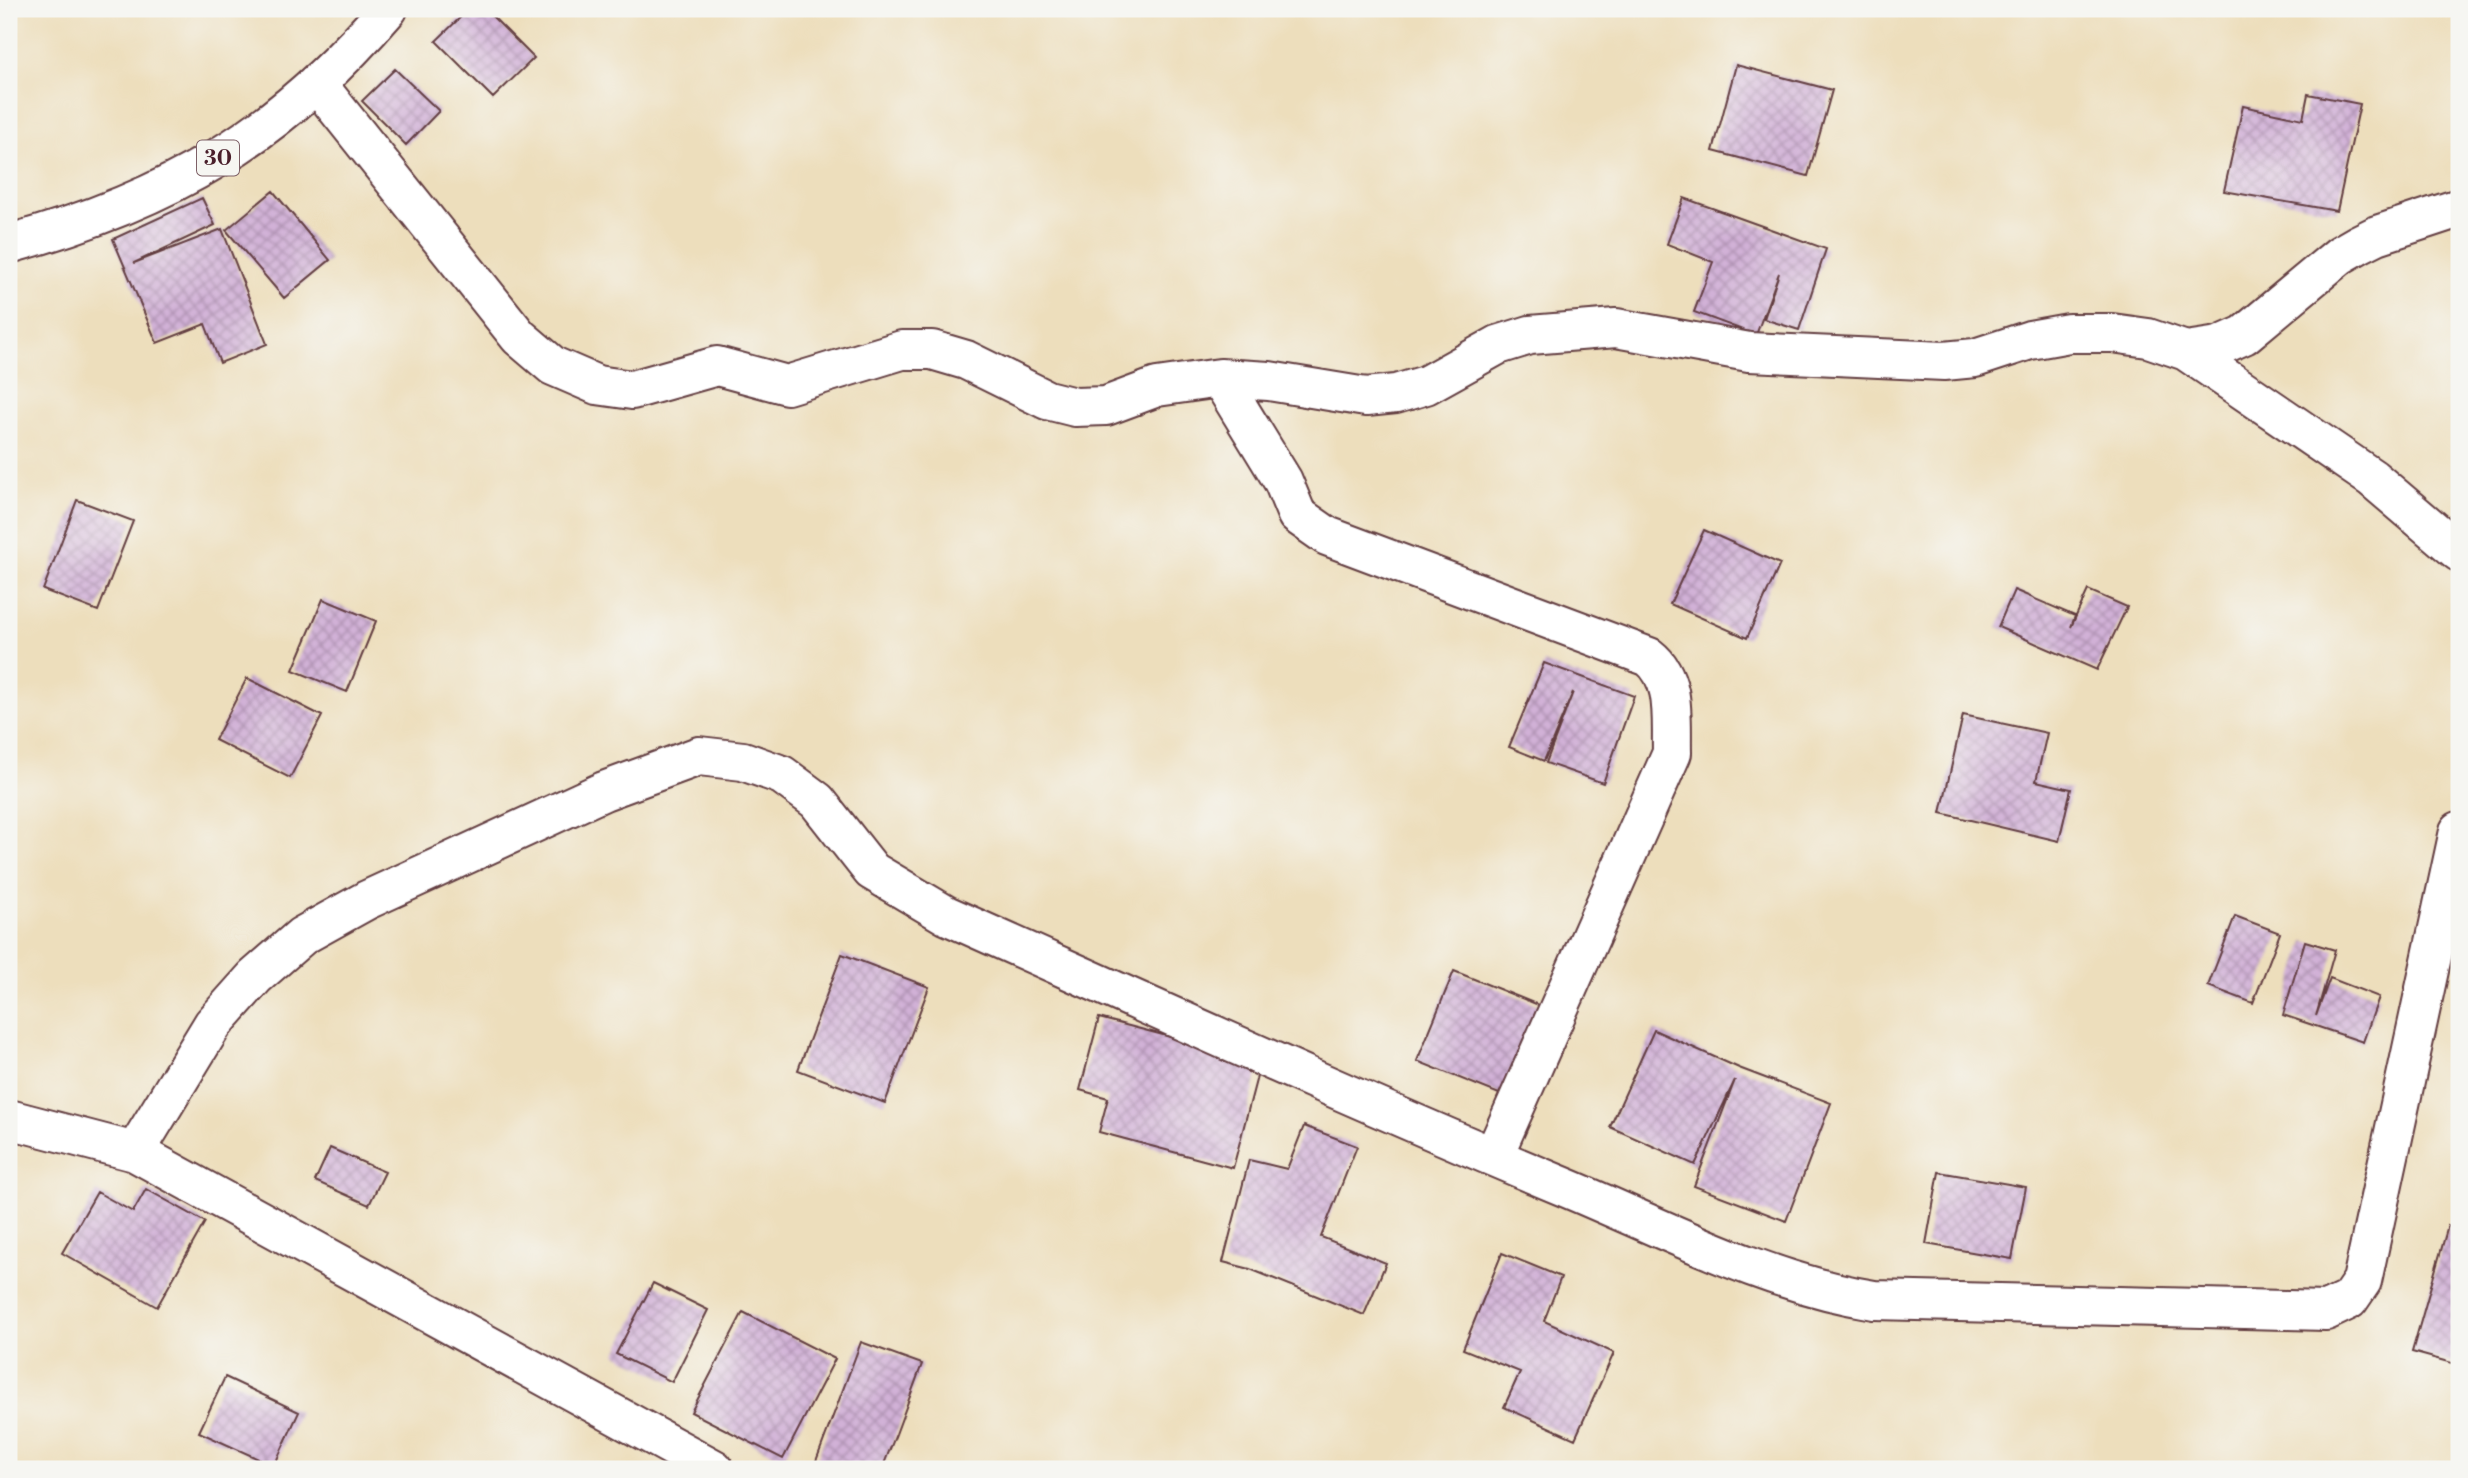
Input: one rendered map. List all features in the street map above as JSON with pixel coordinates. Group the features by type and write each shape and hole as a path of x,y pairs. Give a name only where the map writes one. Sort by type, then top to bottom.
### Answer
{"main road":[{"name":"30","path":"9,244 74,226 148,197 252,138 318,85 388,9"},
{"path":"318,85 519,337 553,366 597,385 632,390 717,366 787,385 902,350 932,350 966,360 1047,400 1075,407 1106,406 1157,387 1220,378 1269,382 1366,397 1396,394 1426,385 1498,345 1569,330 1616,328 1749,352 1904,361 1975,358 2030,340 2069,333 2112,333 2148,338 2186,351 2372,478 2459,552"},
{"path":"2186,351 2232,342 2340,255 2359,244 2377,235 2459,208"},
{"path":"1220,378 1283,481 1297,515 1327,536 1649,657 1662,667 1667,681 1672,753 1493,1157"},
{"path":"135,1152 213,1024 254,977 303,936 367,900 604,791 699,756 743,761 782,775 817,801 872,871 946,915 1493,1157 1774,1275 1824,1292 1929,1303 2326,1311 2349,1300 2362,1281 2459,831"},
{"path":"9,1119 135,1152 714,1469"}],"building":[{"path":"469,9 485,9 534,58 493,98 436,41"},
{"path":"1736,65 1832,90 1808,176 1713,151"},
{"path":"395,69 439,111 406,145 362,101"},
{"path":"2308,94 2360,104 2337,211 2224,191 2243,106 2303,119"},
{"path":"273,191 330,260 284,298 226,230"},
{"path":"202,198 215,225 134,263 222,229 267,344 220,363 205,324 157,343 113,239"},
{"path":"1684,198 1826,249 1799,330 1764,319 1779,273 1756,335 1694,312 1713,262 1667,244"},
{"path":"77,500 133,521 98,611 43,590"},
{"path":"1704,530 1780,564 1747,638 1670,604"},
{"path":"2014,590 2075,616 2071,627 2088,590 2127,607 2097,670 1998,627"},
{"path":"323,599 376,621 347,692 293,670"},
{"path":"1544,663 1634,696 1603,783 1546,763 1573,692 1544,761 1509,747"},
{"path":"247,678 322,716 290,778 215,740"},
{"path":"1963,715 2047,733 2036,781 2071,789 2059,841 1941,813"},
{"path":"2235,916 2280,933 2253,1003 2208,986"},
{"path":"2305,941 2335,950 2316,1016 2330,978 2379,997 2363,1042 2283,1015"},
{"path":"842,954 929,987 885,1103 798,1070"},
{"path":"1454,971 1546,1008 1509,1098 1417,1061"},
{"path":"1099,1018 1261,1061 1233,1168 1099,1132 1108,1098 1080,1090"},
{"path":"1654,1030 1739,1068 1831,1103 1786,1221 1694,1186 1735,1080 1695,1165 1610,1127"},
{"path":"1304,1126 1357,1146 1321,1237 1386,1263 1364,1315 1250,1269 1223,1262 1249,1160 1287,1169"},
{"path":"330,1148 385,1172 369,1205 315,1181"},
{"path":"1939,1172 2026,1187 2012,1259 1926,1244"},
{"path":"146,1189 205,1222 157,1307 62,1253 97,1192 133,1212"},
{"path":"2448,1226 2459,1229 2459,1365 2412,1352"},
{"path":"1502,1253 1561,1277 1544,1321 1614,1353 1575,1439 1504,1407 1520,1372 1463,1349"},
{"path":"653,1283 708,1310 672,1382 616,1354"},
{"path":"743,1312 835,1359 783,1459 691,1412"},
{"path":"861,1342 922,1364 896,1434 882,1469 813,1469"},
{"path":"225,1377 299,1412 274,1466 199,1432"}]}
